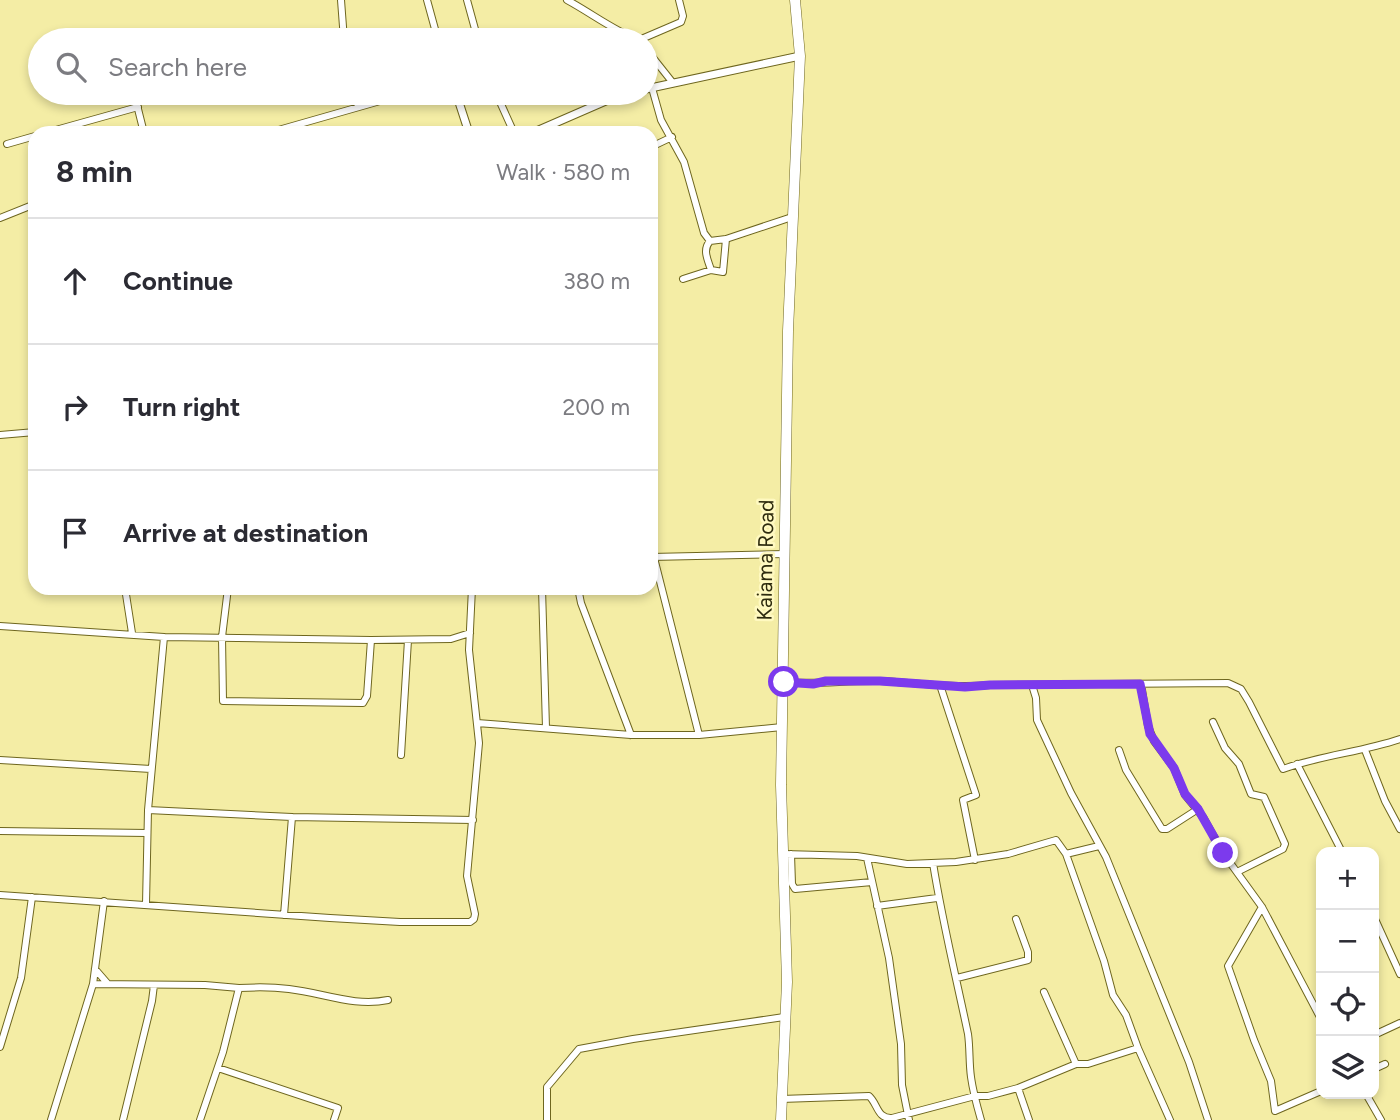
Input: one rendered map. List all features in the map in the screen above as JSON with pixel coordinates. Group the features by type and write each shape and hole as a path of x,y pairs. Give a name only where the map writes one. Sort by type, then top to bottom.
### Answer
{"highway":[{"name":"Kaiama Road","path":"781,1120 787,982 787,854 782,727 785,554 792,218 800,56 794,0"}],"street":[{"path":"341,0 343,28"},
{"path":"427,0 435,28"},
{"path":"467,0 475,28"},
{"path":"567,0 613,28"},
{"path":"658,32 681,22 679,0"},
{"path":"658,86 800,56"},
{"path":"658,64 673,83"},
{"path":"292,126 365,105"},
{"path":"460,105 467,126"},
{"path":"501,105 511,126"},
{"path":"547,126 593,105"},
{"path":"655,105 684,162 704,233 710,241"},
{"path":"70,126 138,107 142,126"},
{"path":"658,144 672,137"},
{"path":"7,144 28,138"},
{"path":"0,218 28,207"},
{"path":"711,270 705,248 710,241 726,239 792,218"},
{"path":"683,279 711,270 720,273 725,269 726,239"},
{"path":"0,435 28,433"},
{"path":"658,557 785,554"},
{"path":"658,580 699,735"},
{"path":"126,595 132,633"},
{"path":"227,595 222,637 223,701 363,703 368,696 371,640"},
{"path":"0,895 400,922 470,922 475,914 467,876 479,743 470,663 472,595"},
{"path":"542,595 546,728"},
{"path":"579,595 631,735"},
{"path":"0,626 163,637 408,640 451,639 470,633"},
{"path":"146,904 148,810 163,637"},
{"path":"401,754 408,640"},
{"path":"784,682 813,684 826,681 880,681 965,687 1228,683 1241,689 1250,702 1283,769 1399,742"},
{"path":"1140,684 1150,734 1176,771 1185,794 1198,809 1223,853 1262,907 1316,1010"},
{"path":"940,685 976,795 963,800 975,860"},
{"path":"1032,685 1036,698 1037,720 1106,857 1208,1120"},
{"path":"1213,722 1225,748 1239,764 1251,794 1264,797 1285,844 1283,849 1237,872"},
{"path":"477,723 631,735 699,735 782,727"},
{"path":"1119,750 1126,770 1162,829 1167,829 1198,809"},
{"path":"1365,750 1385,801 1400,829"},
{"path":"0,760 151,769"},
{"path":"1297,764 1339,847"},
{"path":"148,810 292,817 473,820"},
{"path":"284,915 292,817"},
{"path":"0,831 147,833"},
{"path":"872,882 795,889 787,854 867,858 907,864 933,863 1008,854 1056,840 1066,855 1104,961 1113,995 1126,1015 1170,1120"},
{"path":"1066,855 1099,846"},
{"path":"867,858 889,958 901,1044 902,1085 907,1116"},
{"path":"933,863 937,898 957,978 981,1120"},
{"path":"0,1047 20,978 32,897"},
{"path":"877,906 937,898"},
{"path":"51,1120 93,984 104,901"},
{"path":"1262,907 1228,966 1271,1081 1275,1111 1316,1093"},
{"path":"957,978 1028,960 1028,951 1016,919"},
{"path":"1379,928 1400,974"},
{"path":"95,969 108,985"},
{"path":"93,984 290,989 354,1003 370,1004 388,1000"},
{"path":"123,1120 154,985"},
{"path":"200,1120 218,1068 239,988"},
{"path":"1044,992 1076,1065"},
{"path":"547,1120 547,1087 579,1049 784,1017"},
{"path":"1379,1033 1400,1023"},
{"path":"781,1099 865,1096 873,1099 886,1119 907,1116 975,1096 988,1096 1018,1088 1076,1065 1088,1064 1138,1048"},
{"path":"1379,1067 1385,1064"},
{"path":"218,1068 338,1108 334,1120"},
{"path":"1018,1088 1029,1120"},
{"path":"1369,1099 1381,1120"}],"route":[{"path":"784,682 813,684 822,681 880,681 965,687 1140,684 1150,734 1176,771 1182,789 1198,809 1223,853"}]}
